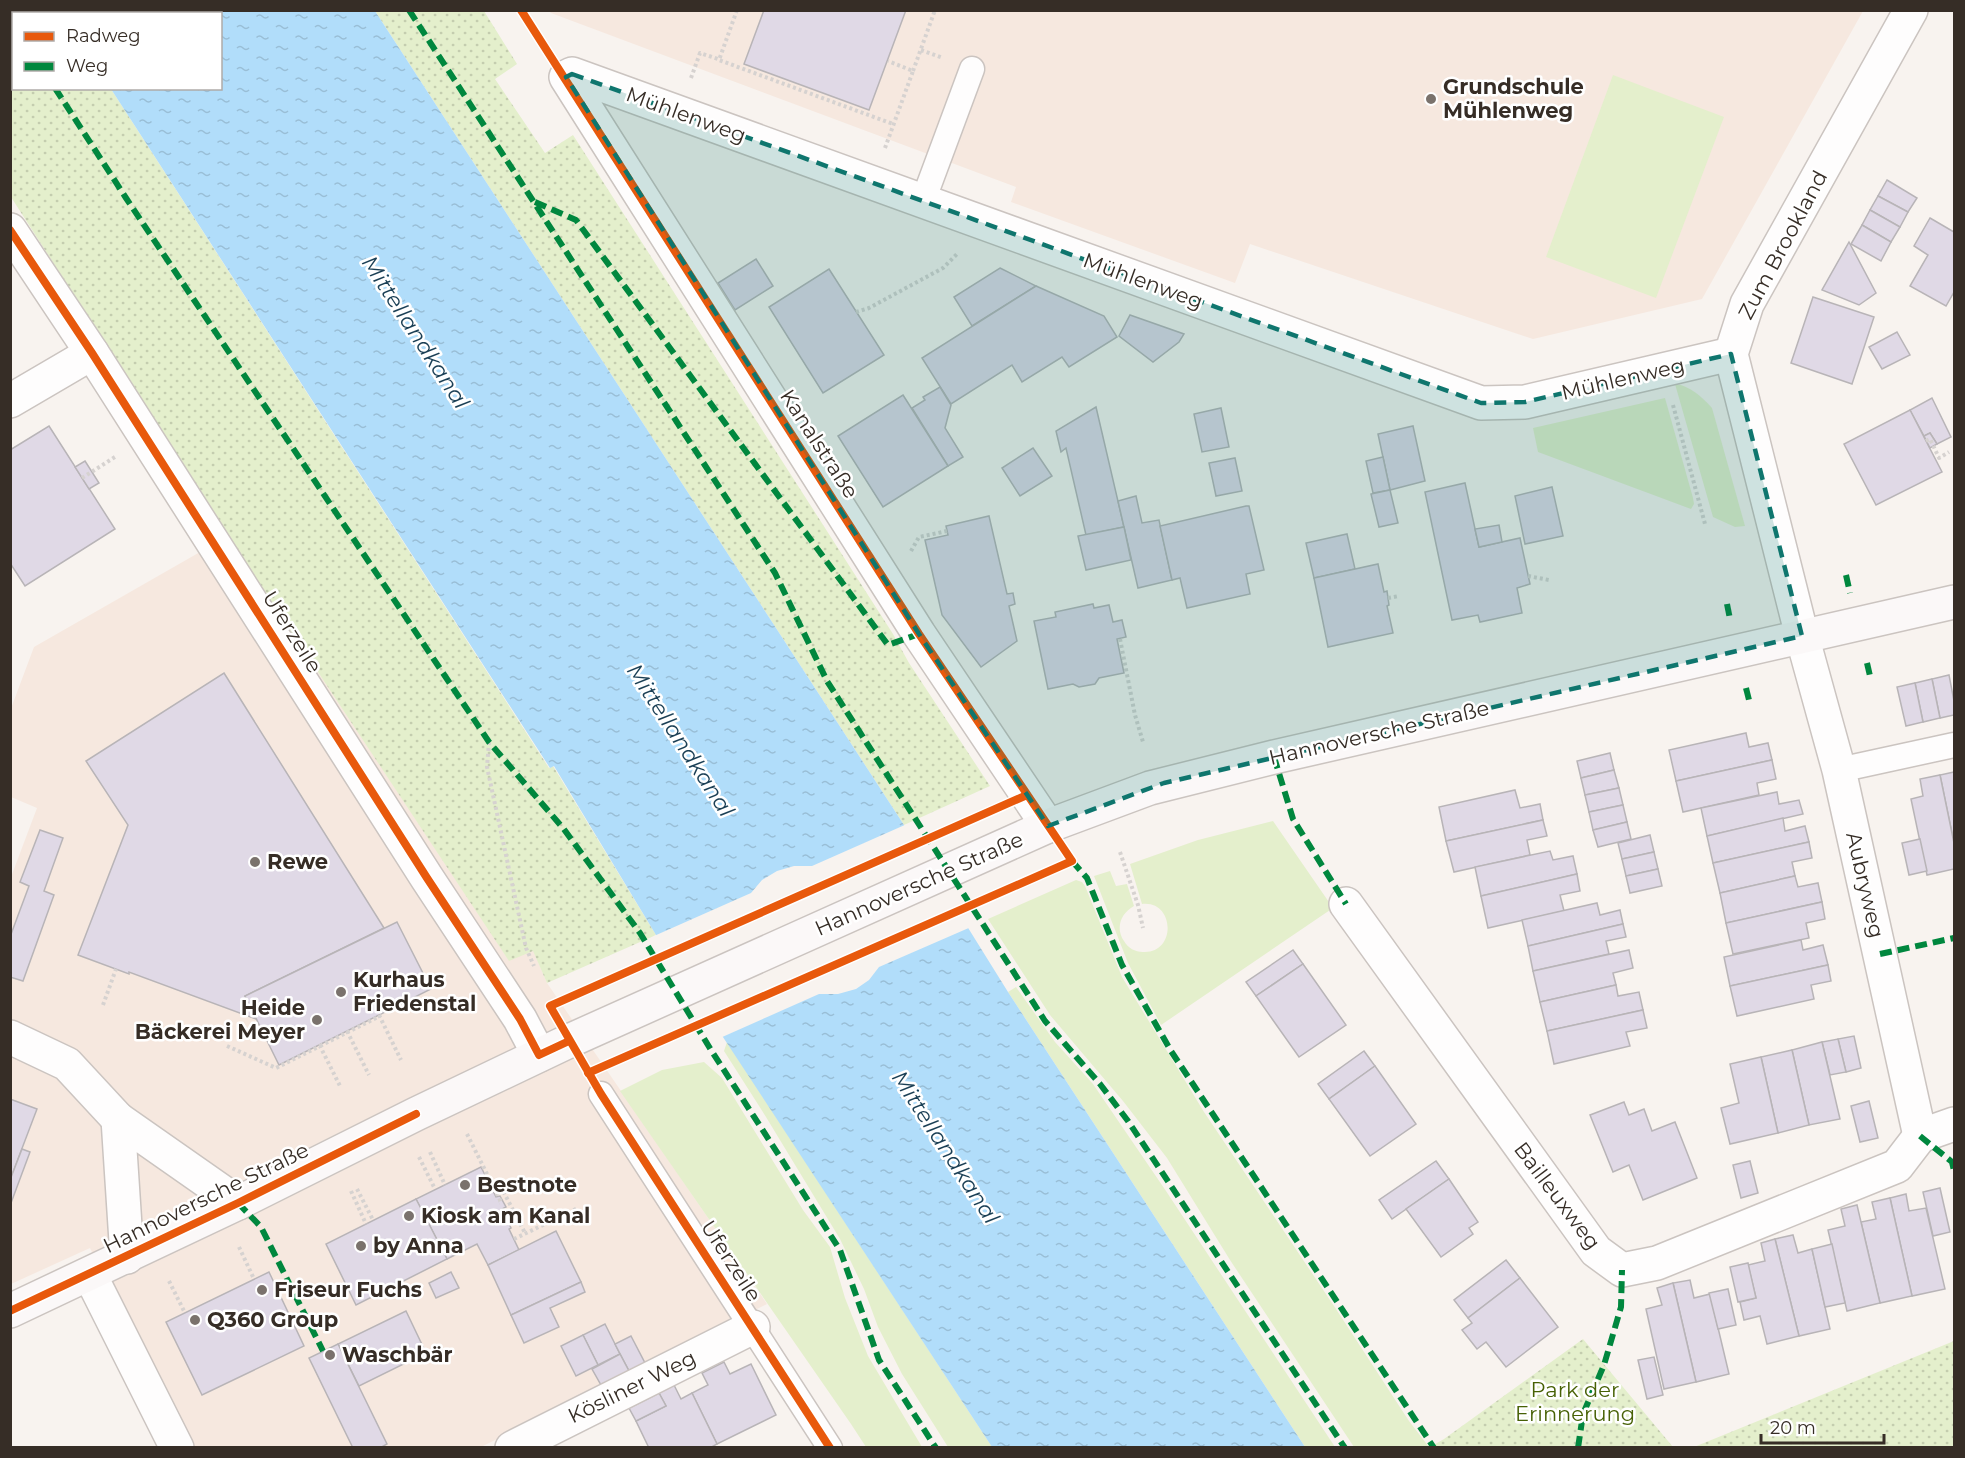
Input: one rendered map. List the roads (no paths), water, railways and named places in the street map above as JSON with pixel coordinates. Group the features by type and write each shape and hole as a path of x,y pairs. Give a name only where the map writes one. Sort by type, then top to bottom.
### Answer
{"main road":[{"name":"Hannoversche Straße","path":"10,1311 90,1275 539,1055 635,1011 1048,826 1164,783 1954,602"}],"street":[{"name":"Zum Brookland","path":"1731,354 1747,304 1911,10"},
{"name":"Mühlenweg","path":"566,77 572,74 1481,403 1525,402 1731,354"},
{"name":"Kanalstraße","path":"566,77 908,616 1048,826"},
{"name":"Uferzeile","path":"10,230 92,353 427,878 520,1019 539,1055"},
{"path":"10,401 92,353"},
{"path":"1731,354 1802,636"},
{"name":"Aubryweg","path":"1802,636 1839,770 1920,1136"},
{"name":"Bailleuxweg","path":"1346,904 1596,1251 1622,1270 1657,1263 1897,1166 1920,1136"},
{"path":"10,1037 67,1064 118,1119 238,1203"},
{"path":"118,1119 127,1257"},
{"path":"1920,1136 1954,1124"},
{"path":"90,1275 177,1448"},
{"name":"Kösliner Weg","path":"512,1448 753,1327"}],"lane":[{"path":"923,201 972,69"},
{"path":"1839,770 1954,745"},
{"name":"Uferzeile","path":"601,1094 830,1448"}],"water":[{"name":"Mittellandkanal","path":"375,11 904,825 1008,992 1305,1447 992,1447 656,935 554,766 550,768 112,90 222,90 222,12 61,12"}],"place":[{"name":"Grundschule Mühlenweg","path":"1431,99"},
{"name":"Rewe","path":"255,862"},
{"name":"Kurhaus Friedenstal","path":"341,992"},
{"name":"Heide Bäckerei Meyer","path":"317,1020"},
{"name":"Bestnote","path":"465,1185"},
{"name":"Kiosk am Kanal","path":"409,1216"},
{"name":"by Anna","path":"361,1246"},
{"name":"Friseur Fuchs","path":"262,1290"},
{"name":"Q360 Group","path":"195,1320"},
{"name":"Waschbär","path":"330,1355"}],"park label":[{"name":"Park der Erinnerung","path":"1575,1402"}]}
